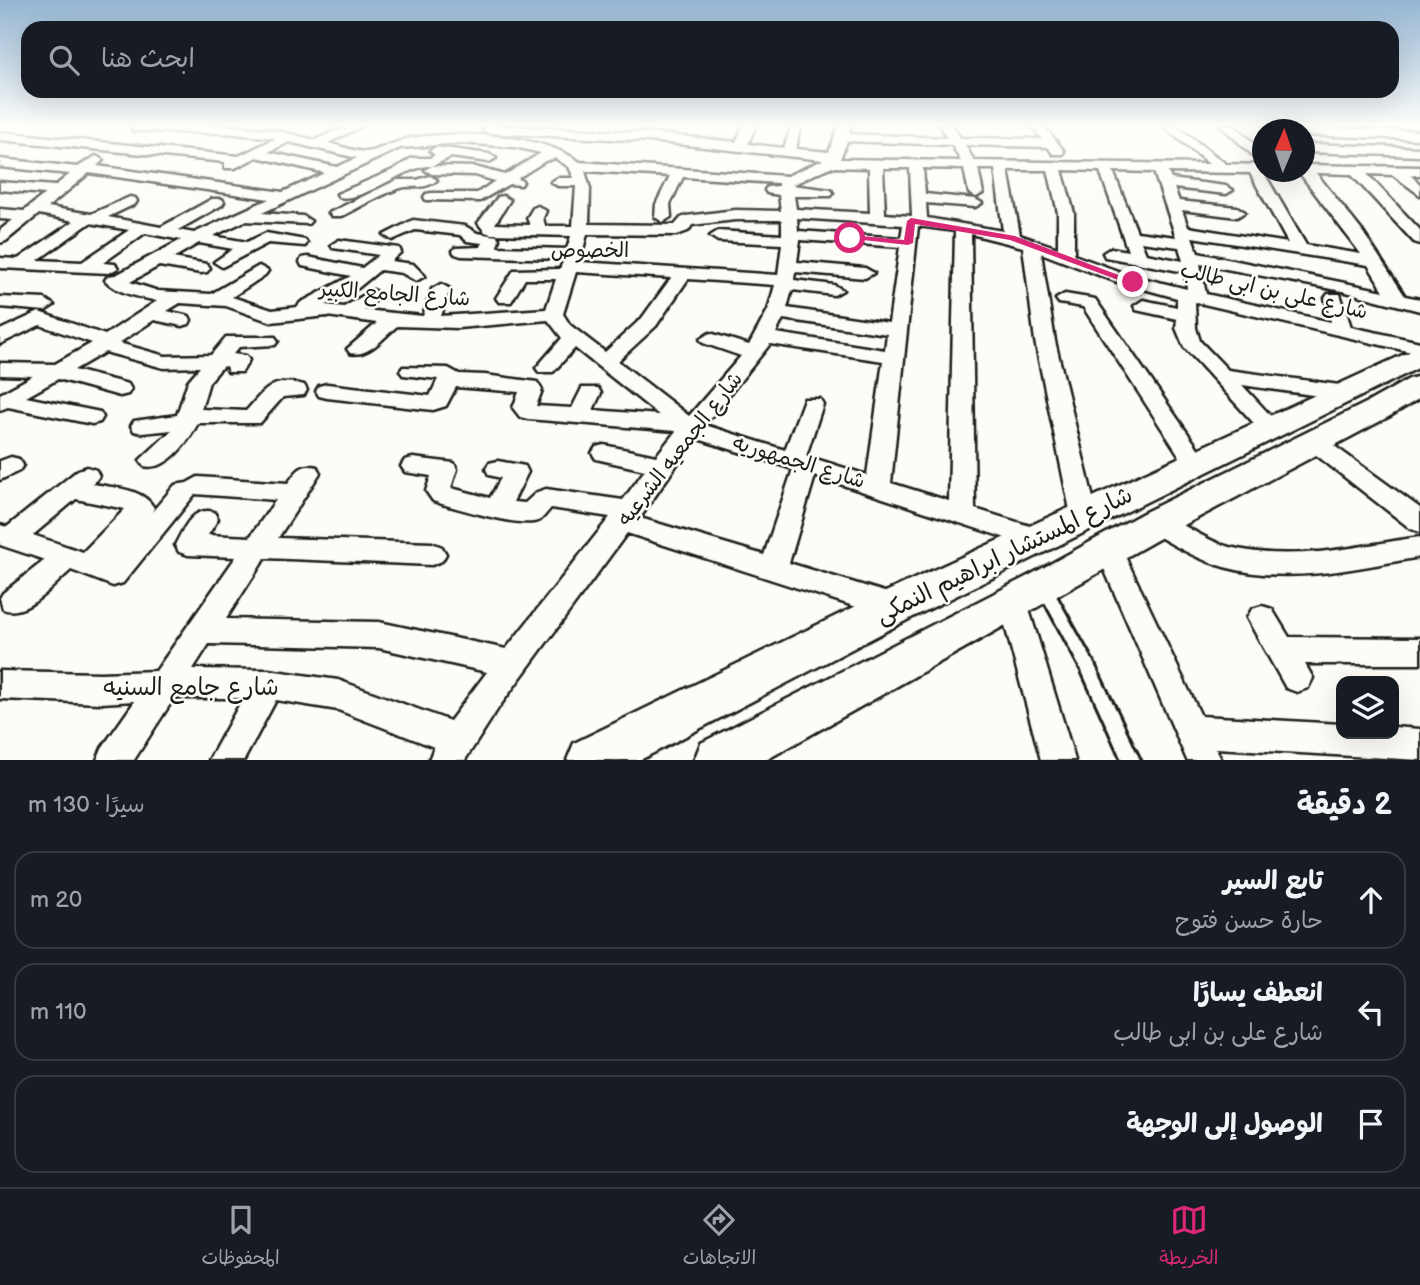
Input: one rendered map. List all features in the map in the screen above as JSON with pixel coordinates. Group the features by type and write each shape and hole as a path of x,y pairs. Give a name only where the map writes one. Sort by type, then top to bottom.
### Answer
{"main road":[{"name":"شارع المستشار ابراهيم النمكى","path":"718,760 1028,594 1108,548 1314,442 1420,356"},
{"name":"شارع المستشار ابراهيم النمكى","path":"591,760 894,607 1271,428 1420,385"}],"street":[{"path":"0,238 95,160"},
{"path":"194,183 240,160"},
{"path":"279,160 327,175"},
{"path":"0,263 85,267 113,277 156,260 280,196 360,160"},
{"path":"344,194 409,167 417,160"},
{"path":"431,197 480,197 536,160"},
{"path":"554,314 580,230 582,183 576,166 567,160"},
{"path":"576,166 582,160"},
{"path":"576,166 616,160"},
{"path":"698,160 717,182 745,182 791,207 908,243"},
{"path":"663,217 663,204 698,160"},
{"path":"745,182 756,160"},
{"path":"503,200 488,220 487,226 497,230 677,230 682,229 685,221 791,207 826,160"},
{"path":"867,160 876,164 1105,167 1162,175 1226,190"},
{"path":"878,487 908,243 918,198 918,160"},
{"path":"918,198 975,198 967,160"},
{"path":"1014,160 1018,166"},
{"path":"1060,160 1066,213 1066,259"},
{"path":"1213,160 1222,168"},
{"path":"1322,160 1334,170"},
{"path":"0,161 194,183 280,196"},
{"path":"876,164 878,218"},
{"path":"1001,165 1022,241 1084,515"},
{"path":"1162,175 1252,166"},
{"path":"1105,167 1139,258"},
{"path":"1315,169 1420,171"},
{"path":"337,213 362,199 404,182 418,184 431,175 466,170 505,181 527,183"},
{"path":"1355,170 1420,239"},
{"path":"1397,171 1420,190"},
{"path":"21,264 127,193 79,172"},
{"path":"287,172 350,179"},
{"path":"1162,175 1188,250 1190,302 1187,335 1219,375 1271,428"},
{"path":"558,182 582,183"},
{"path":"1268,182 1300,249"},
{"path":"1315,182 1374,261 1398,299"},
{"path":"0,186 57,191"},
{"path":"300,187 362,199"},
{"path":"718,236 826,193"},
{"path":"163,232 218,202"},
{"path":"1173,205 1237,212"},
{"name":"شارع على بن ابى طالب","path":"791,207 963,228 1022,241 1190,302 1342,330 1420,348"},
{"name":"شارع الجمعيه الشرعيه","path":"452,750 627,516 688,426 758,345 776,312 786,277 791,207"},
{"path":"536,231 538,224 535,216 538,211"},
{"path":"0,214 31,213 90,218 247,247"},
{"path":"241,216 306,218"},
{"path":"392,235 409,225 464,231 473,238 491,239 488,252"},
{"path":"85,267 142,228"},
{"path":"962,513 963,228"},
{"path":"1131,236 1420,305"},
{"path":"222,262 266,238 299,243"},
{"path":"288,315 345,288 393,250 339,245"},
{"path":"1111,253 1139,258 1188,250 1300,249 1374,261"},
{"path":"461,251 488,252 570,265 683,274 786,277 865,273"},
{"path":"156,260 201,268"},
{"path":"308,262 372,269 407,268 416,276"},
{"path":"505,298 520,274 570,265"},
{"path":"216,299 259,271"},
{"path":"605,362 649,322 683,274"},
{"name":"شارع الجامع الكبير","path":"113,277 141,292 175,298 216,299 239,304 264,315 288,315 317,310 392,314 430,322 487,321 554,314"},
{"path":"786,277 834,290"},
{"path":"1133,282 1140,303 1190,302"},
{"path":"430,322 441,289"},
{"path":"348,313 373,295"},
{"path":"3,402 59,371 175,298"},
{"path":"1334,298 1342,330"},
{"path":"1065,299 1089,303 1196,463"},
{"path":"0,302 45,305"},
{"path":"776,312 898,330"},
{"path":"151,314 182,320"},
{"path":"357,349 392,314"},
{"name":"شارع الجمهوريه","path":"554,314 563,329 688,426 1037,538"},
{"path":"0,338 37,318 163,362 225,364"},
{"path":"546,368 574,337"},
{"path":"710,339 894,357"},
{"path":"152,460 176,440 188,419 199,381 225,364 234,341 268,341"},
{"path":"0,369 59,371 120,388"},
{"path":"327,391 433,403 438,401 449,374 410,372"},
{"path":"1219,375 1363,401"},
{"path":"448,380 485,381 529,387 531,390 524,408 526,411 688,426"},
{"path":"142,426 188,419 250,418 257,415 276,391 296,390"},
{"path":"579,416 590,393"},
{"path":"3,402 92,417"},
{"path":"773,569 812,404"},
{"path":"1314,442 1420,522"},
{"path":"604,453 663,466"},
{"path":"413,467 444,469 438,491 440,494 497,509 531,513 542,499 548,498 627,516 773,569 894,607"},
{"path":"497,509 516,472 498,469"},
{"path":"3,536 79,483 137,505 78,561 13,601"},
{"path":"3,536 78,561 110,575 118,572 191,489 301,483 114,760"},
{"path":"205,519 188,545 432,554"},
{"path":"1156,523 1222,555 1264,565 1301,564 1420,547"},
{"path":"1108,548 1199,745 1420,745"},
{"path":"1028,594 1058,760"},
{"path":"1262,618 1297,678"},
{"path":"201,631 379,635 514,664"},
{"path":"1281,650 1420,651"},
{"name":"شارع جامع السنيه","path":"0,685 101,688 210,682 268,684 338,695 452,750"},
{"path":"226,760 268,684"}],"lane":[{"path":"1028,594 1088,667 1131,760"}],"district":[{"name":"الخصوص","path":"590,250"}],"route":[{"path":"850,238 908,243 911,221 963,228 1031,244 1081,265 1133,282"}]}
